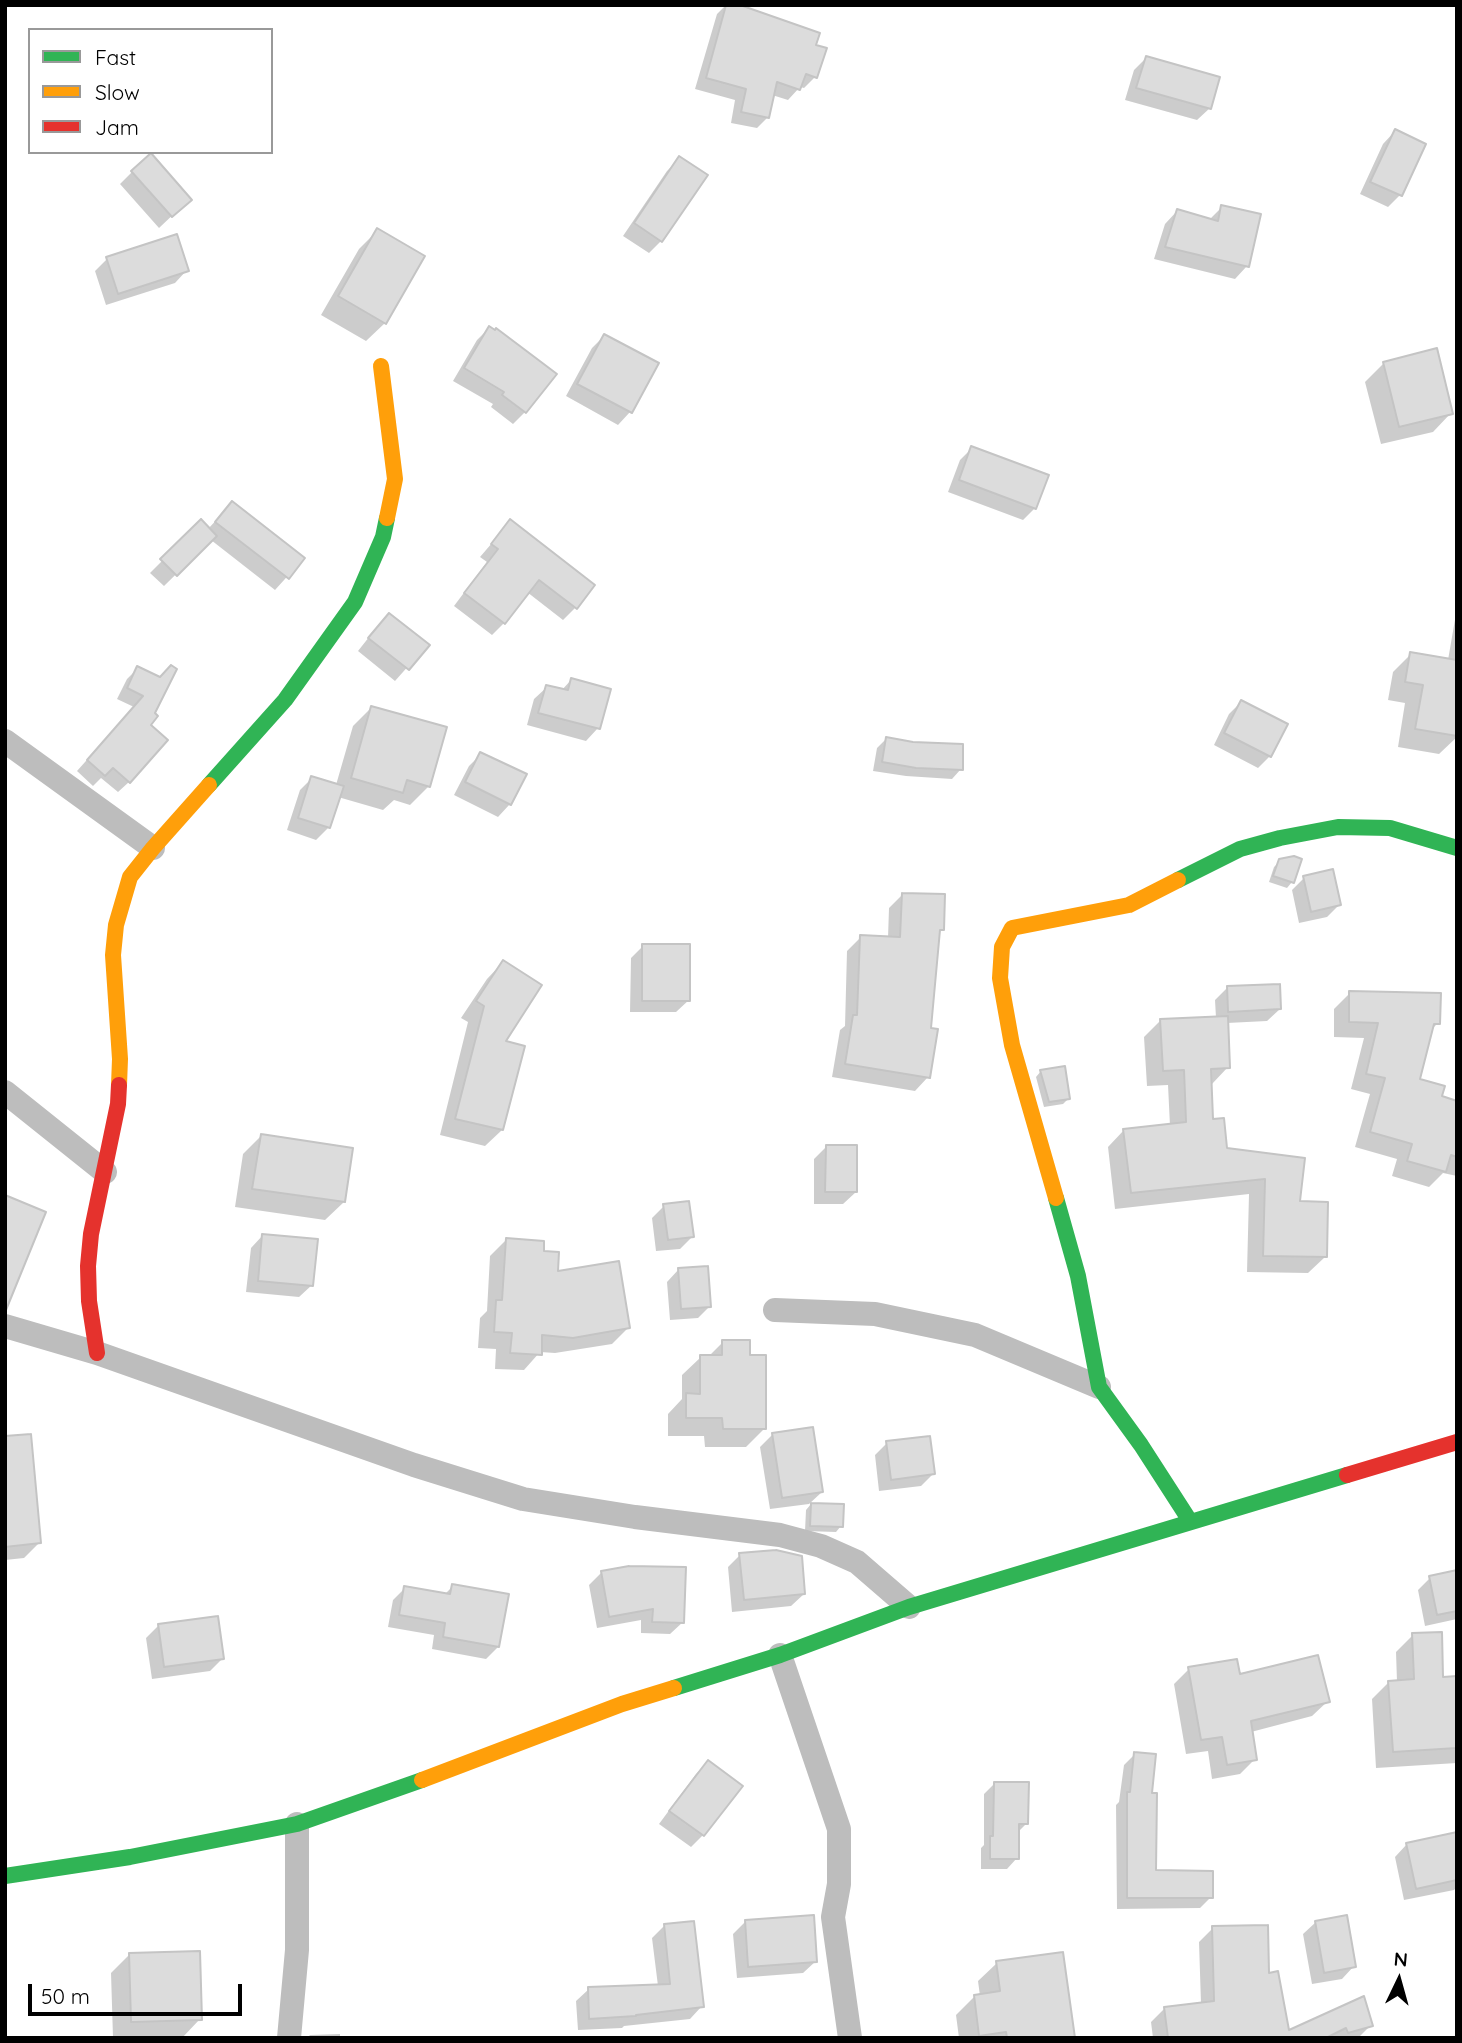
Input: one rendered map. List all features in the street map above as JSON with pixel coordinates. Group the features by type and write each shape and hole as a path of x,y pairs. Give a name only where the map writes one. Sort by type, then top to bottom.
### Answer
{"street":[{"path":"97,1353 89,1301 88,1266 91,1234 118,1104 120,1059 113,955 116,925 130,877 285,700 355,602 383,537 395,479 381,366"},
{"path":"5,741 153,848"},
{"path":"1190,1521 1141,1445 1099,1387 1078,1276 1012,1045 1000,978 1002,947 1012,928 1129,905 1240,849 1280,838 1338,827 1390,828 1457,848"},
{"path":"5,1092 105,1172"},
{"path":"775,1310 875,1314 975,1335 1099,1387"},
{"path":"5,1326 97,1353 414,1465 523,1499 635,1517 780,1535 821,1546 857,1562 909,1607"},
{"path":"5,1876 130,1857 296,1824 401,1788 622,1704 780,1655 909,1607 1457,1442"},
{"path":"780,1655 839,1829 839,1884 833,1917 850,2038"},
{"path":"289,2038 297,1950 296,1824"}],"building":[{"path":"726,5 740,5 820,33 816,45 827,48 817,78 806,74 800,90 777,82 769,118 741,112 746,89 706,78"},
{"path":"1146,56 1220,77 1211,109 1136,88"},
{"path":"1395,129 1426,144 1402,196 1370,182"},
{"path":"152,154 192,200 172,217 131,171"},
{"path":"679,156 708,175 662,242 634,223"},
{"path":"1221,205 1261,214 1249,267 1165,247 1177,209 1218,221"},
{"path":"377,228 425,256 386,324 338,296"},
{"path":"177,234 189,271 118,294 106,257"},
{"path":"489,326 495,330 496,328 557,374 526,413 502,395 504,392 464,368"},
{"path":"604,334 659,363 632,413 577,384"},
{"path":"1437,348 1453,414 1399,427 1383,362"},
{"path":"971,446 1049,475 1036,509 959,480"},
{"path":"232,501 305,558 289,579 215,522"},
{"path":"201,519 217,536 177,576 160,559"},
{"path":"510,519 595,585 577,609 539,580 505,624 464,593 498,549 491,544"},
{"path":"389,613 430,645 409,670 368,638"},
{"path":"1410,652 1457,660 1457,736 1415,729 1423,685 1405,682"},
{"path":"171,665 177,669 155,713 158,716 151,725 168,740 130,783 113,768 105,776 87,760 143,696 127,688 137,666 160,677"},
{"path":"571,678 611,689 600,729 538,713 546,685 568,690"},
{"path":"1241,700 1288,724 1271,757 1224,733"},
{"path":"371,706 447,727 430,787 407,780 403,793 351,778"},
{"path":"886,737 913,742 963,744 963,770 916,768 882,762"},
{"path":"480,752 527,774 511,805 465,782"},
{"path":"311,776 344,786 330,828 298,818"},
{"path":"1294,856 1302,859 1294,883 1273,876 1279,859"},
{"path":"1333,869 1341,905 1311,912 1303,876"},
{"path":"902,893 945,894 944,930 940,930 931,1028 938,1029 930,1078 845,1064 853,1015 857,1015 860,935 900,937"},
{"path":"642,944 690,944 690,1001 642,1001"},
{"path":"503,960 542,985 506,1041 525,1046 503,1130 455,1119 484,1006 476,1001"},
{"path":"1280,984 1281,1009 1228,1012 1227,986"},
{"path":"1349,991 1441,993 1440,1024 1434,1024 1420,1079 1445,1086 1442,1096 1457,1101 1457,1157 1451,1155 1446,1172 1407,1161 1412,1144 1370,1132 1385,1078 1366,1074 1378,1023 1349,1022"},
{"path":"1228,1016 1230,1068 1211,1069 1213,1119 1224,1118 1227,1148 1305,1158 1300,1201 1328,1202 1327,1257 1263,1256 1265,1179 1131,1193 1123,1129 1186,1122 1184,1070 1163,1071 1160,1019"},
{"path":"1065,1066 1070,1099 1049,1102 1040,1070"},
{"path":"261,1134 353,1148 345,1202 252,1189"},
{"path":"826,1145 857,1145 857,1192 825,1192"},
{"path":"5,1195 46,1212 6,1310 5,1310"},
{"path":"689,1201 694,1237 668,1240 663,1204"},
{"path":"262,1234 318,1239 313,1286 258,1281"},
{"path":"506,1238 544,1241 544,1251 559,1252 558,1271 619,1261 630,1328 573,1338 542,1335 542,1355 510,1353 512,1333 494,1332 496,1300 502,1300"},
{"path":"708,1266 711,1307 681,1309 678,1268"},
{"path":"722,1340 750,1340 750,1355 766,1355 766,1429 723,1429 722,1418 686,1418 686,1393 700,1394 700,1355 722,1355"},
{"path":"813,1427 823,1492 782,1498 772,1433"},
{"path":"31,1434 41,1543 5,1547 5,1436"},
{"path":"930,1436 935,1474 891,1480 886,1441"},
{"path":"811,1503 844,1504 843,1527 810,1526"},
{"path":"776,1550 802,1556 805,1594 744,1600 739,1553"},
{"path":"629,1566 686,1567 684,1623 652,1622 653,1609 609,1617 601,1571"},
{"path":"1457,1570 1457,1611 1437,1615 1429,1576"},
{"path":"452,1584 509,1594 499,1647 443,1637 445,1623 399,1615 404,1586 450,1594"},
{"path":"218,1616 224,1659 164,1667 158,1624"},
{"path":"1442,1632 1443,1677 1457,1676 1457,1748 1393,1752 1388,1681 1414,1679 1412,1633"},
{"path":"1318,1655 1330,1702 1251,1721 1257,1760 1227,1765 1222,1737 1201,1740 1188,1667 1237,1659 1240,1674"},
{"path":"1134,1752 1156,1754 1152,1793 1157,1793 1156,1870 1213,1871 1213,1898 1127,1898 1127,1792 1130,1792"},
{"path":"708,1760 743,1786 704,1836 669,1811"},
{"path":"994,1782 1029,1782 1028,1824 1019,1824 1019,1859 990,1859"},
{"path":"1457,1832 1457,1880 1416,1889 1406,1843"},
{"path":"814,1915 817,1962 748,1967 745,1920"},
{"path":"1347,1915 1356,1967 1324,1973 1315,1921"},
{"path":"694,1921 704,2007 589,2019 588,1987 670,1984 664,1924"},
{"path":"1268,1925 1269,1973 1278,1971 1289,2030 1364,1996 1373,2026 1348,2033 1346,2028 1326,2038 1168,2038 1164,2007 1214,2001 1212,1926"},
{"path":"200,1951 202,2020 131,2022 129,1953"},
{"path":"1063,1952 1075,2038 1007,2038 1006,2032 979,2036 974,1995 1000,1991 996,1961"}],"traffic: fast":[{"path":"209,785 285,700 355,602 383,537 387,518"},
{"path":"1178,880 1240,849 1338,827 1390,828 1457,848"},
{"path":"1056,1198 1078,1276 1099,1387 1141,1445 1190,1521"},
{"path":"674,1688 780,1655 909,1607 1347,1475"},
{"path":"5,1876 130,1857 297,1824 422,1780"}],"traffic: slow":[{"path":"381,366 395,479 387,518"},
{"path":"119,1085 120,1059 113,955 116,925 130,877 209,785"},
{"path":"1056,1198 1012,1045 1000,978 1002,947 1012,928 1129,905 1178,880"},
{"path":"422,1780 622,1704 674,1688"}],"traffic: jam":[{"path":"97,1353 89,1301 88,1266 91,1234 118,1104 119,1085"},
{"path":"1347,1475 1457,1442"}]}
